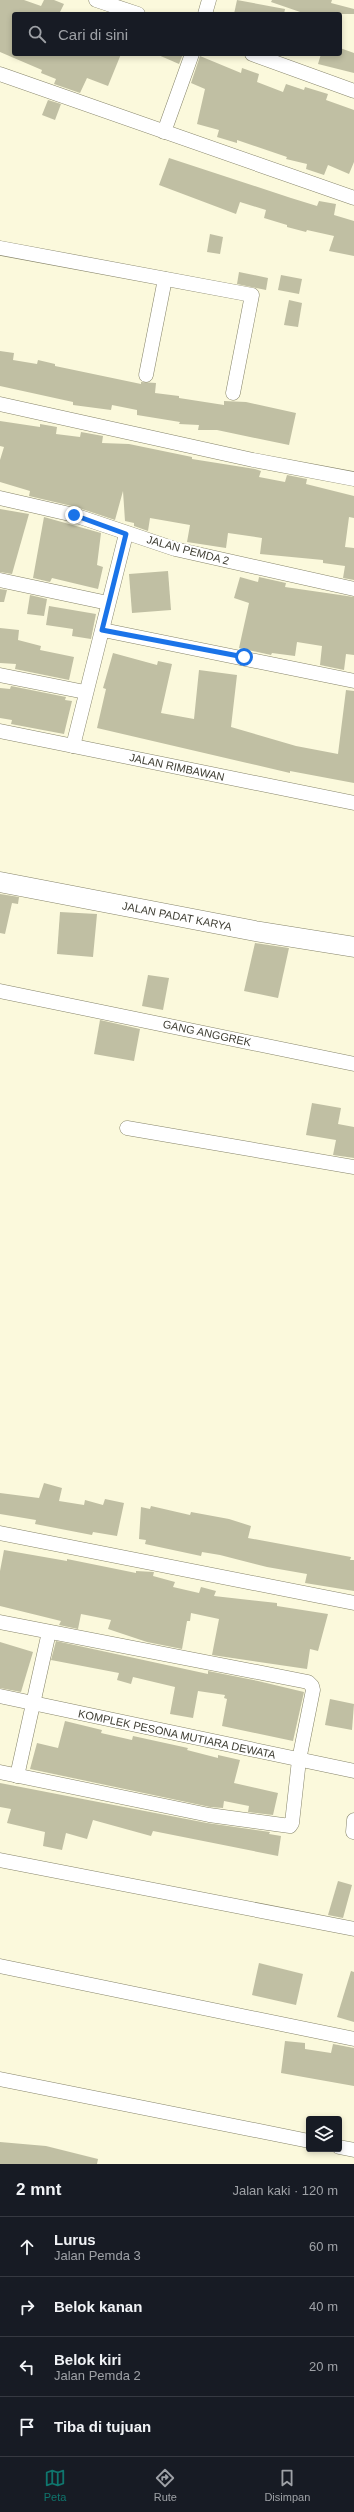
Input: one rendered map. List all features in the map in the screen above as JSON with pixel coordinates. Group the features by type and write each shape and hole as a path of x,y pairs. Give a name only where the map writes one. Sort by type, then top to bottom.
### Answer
{"street":[{"path":"96,0 132,12"},
{"path":"206,12 209,0"},
{"path":"164,132 191,56"},
{"path":"258,56 354,91"},
{"path":"0,74 354,198"},
{"path":"0,248 252,295 233,393"},
{"path":"146,375 165,279"},
{"path":"0,404 253,460 354,479"},
{"name":"JALAN PEMDA 2","path":"0,498 74,515 126,534 175,549 354,589"},
{"path":"73,746 85,692 126,534"},
{"path":"0,580 108,603"},
{"path":"102,630 354,681"},
{"path":"0,675 85,692"},
{"name":"JALAN RIMBAWAN","path":"0,731 354,803"},
{"name":"JALAN PADAT KARYA","path":"0,882 248,930 354,947"},
{"name":"GANG ANGGREK","path":"0,991 60,1002 354,1064"},
{"path":"127,1128 354,1167"},
{"path":"0,1533 354,1603"},
{"path":"0,1622 308,1682 312,1686 313,1690 299,1760 292,1823 286,1827 208,1815 0,1772"},
{"path":"17,1776 49,1632"},
{"name":"KOMPLEK PESONA MUTIARA DEWATA","path":"0,1696 354,1771"},
{"path":"0,1860 354,1929"},
{"path":"0,1966 354,2039"},
{"path":"0,2079 306,2140"},
{"path":"342,2148 354,2150"}],"building":[{"path":"0,0 24,0 41,6 44,0 54,0 64,4 60,12 12,12 12,56 120,56 108,86 87,78 80,93 54,84 56,79 41,73 42,70 0,52"},
{"path":"237,0 285,9 284,12 234,12"},
{"path":"272,0 332,0 331,3 354,9 354,14 342,14 342,12 300,12 271,2"},
{"path":"342,49 354,53 354,73 318,64 320,56 342,56"},
{"path":"161,56 182,56 179,64"},
{"path":"200,56 241,73 242,68 259,74 257,82 283,92 286,84 304,90 305,87 328,94 326,100 354,110 354,162 349,174 328,165 324,175 306,169 307,164 286,159 287,157 237,140 237,143 217,137 219,130 197,124 205,89 191,83"},
{"path":"48,100 61,104 55,120 42,115"},
{"path":"169,158 317,206 319,201 336,204 334,215 354,221 354,256 329,251 334,236 307,230 306,232 287,227 287,225 264,218 266,210 240,202 236,214 159,185"},
{"path":"210,234 223,237 220,254 207,252"},
{"path":"239,272 268,278 266,290 237,284"},
{"path":"281,275 302,279 299,294 278,290"},
{"path":"289,300 302,303 298,327 284,325"},
{"path":"0,351 14,353 13,360 37,364 38,360 55,364 55,366 141,384 141,382 156,383 155,393 224,405 224,401 246,402 296,413 289,445 217,430 198,430 199,425 179,424 180,422 137,415 137,410 112,405 111,410 73,405 73,402 0,386"},
{"path":"0,421 40,427 40,424 57,427 56,434 80,437 81,432 103,436 102,443 129,444 192,457 192,459 255,469 261,471 259,477 285,482 287,475 307,479 306,484 354,496 354,518 349,517 345,547 354,548 354,580 343,578 345,566 323,563 323,560 260,554 262,538 228,533 226,548 187,542 190,525 150,518 148,531 134,526 134,523 125,521 123,491 115,520 76,507 29,496 30,491 0,482 0,460 4,447 0,446"},
{"path":"0,509 29,514 12,574 0,572"},
{"path":"44,517 101,533 97,565 103,567 98,589 52,578 50,582 33,578"},
{"path":"168,571 171,610 132,613 129,574"},
{"path":"240,577 258,582 259,577 286,583 285,587 354,597 354,655 346,654 344,670 320,665 322,646 297,642 295,656 272,653 271,655 239,648 249,603 234,598"},
{"path":"0,589 7,590 4,602 0,602"},
{"path":"30,595 47,599 44,616 27,614"},
{"path":"49,606 96,614 91,639 72,636 73,629 46,625"},
{"path":"0,628 19,630 18,640 41,646 40,650 74,657 69,680 15,669 16,664 0,663"},
{"path":"113,653 157,665 158,661 172,664 161,713 194,719 199,670 237,675 231,727 296,746 338,754 346,690 354,691 354,783 290,771 290,773 97,728 106,689 103,688"},
{"path":"11,686 66,697 65,700 72,701 64,734 11,724 12,720 0,718 0,688 10,689"},
{"path":"0,894 19,897 18,904 12,903 5,934 0,933"},
{"path":"60,912 97,914 93,957 57,954"},
{"path":"255,943 289,948 278,998 244,991"},
{"path":"148,975 169,978 163,1010 142,1006"},
{"path":"100,1020 140,1029 134,1061 94,1054"},
{"path":"312,1103 341,1108 338,1124 354,1127 354,1158 333,1155 336,1140 306,1135"},
{"path":"44,1483 62,1488 59,1501 84,1505 85,1500 103,1505 105,1499 124,1503 117,1536 93,1532 92,1535 35,1524 36,1520 0,1514 0,1493 39,1498"},
{"path":"151,1506 190,1515 191,1512 229,1519 251,1526 248,1538 351,1557 350,1560 354,1560 354,1591 305,1583 307,1574 267,1567 220,1555 202,1552 201,1556 145,1544 146,1540 139,1539 141,1507 150,1509"},
{"path":"4,1550 67,1561 67,1559 136,1573 136,1571 154,1572 153,1576 175,1582 173,1587 199,1593 201,1587 216,1591 214,1596 277,1603 277,1606 328,1614 318,1651 310,1649 307,1669 212,1655 219,1619 191,1613 190,1621 187,1621 182,1649 147,1642 108,1629 111,1620 81,1614 78,1629 59,1625 61,1621 0,1606 0,1571"},
{"path":"56,1641 208,1674 208,1671 304,1692 293,1741 222,1726 227,1699 224,1698 225,1695 198,1691 193,1718 170,1714 175,1687 133,1677 131,1684 117,1680 119,1673 51,1660"},
{"path":"0,1642 33,1652 21,1692 0,1688"},
{"path":"330,1699 354,1704 352,1730 325,1725"},
{"path":"65,1721 102,1730 101,1733 132,1740 133,1736 188,1748 187,1750 218,1758 218,1755 240,1760 234,1783 278,1793 273,1815 248,1812 249,1806 224,1801 223,1808 210,1807 30,1769 37,1743 58,1748"},
{"path":"0,1783 207,1823 270,1832 269,1834 281,1836 278,1856 153,1831 151,1836 93,1820 87,1839 66,1833 62,1850 43,1846 45,1832 7,1823 11,1809 0,1807"},
{"path":"338,1881 352,1885 343,1918 328,1915"},
{"path":"259,1963 303,1974 296,2005 252,1995"},
{"path":"351,1971 354,1972 354,2022 337,2017"},
{"path":"285,2041 305,2043 305,2049 331,2053 333,2044 354,2048 354,2086 281,2073"},
{"path":"0,2142 46,2146 98,2159 97,2164 0,2164"}],"route":[{"path":"74,515 126,534 102,630 244,657"}]}
